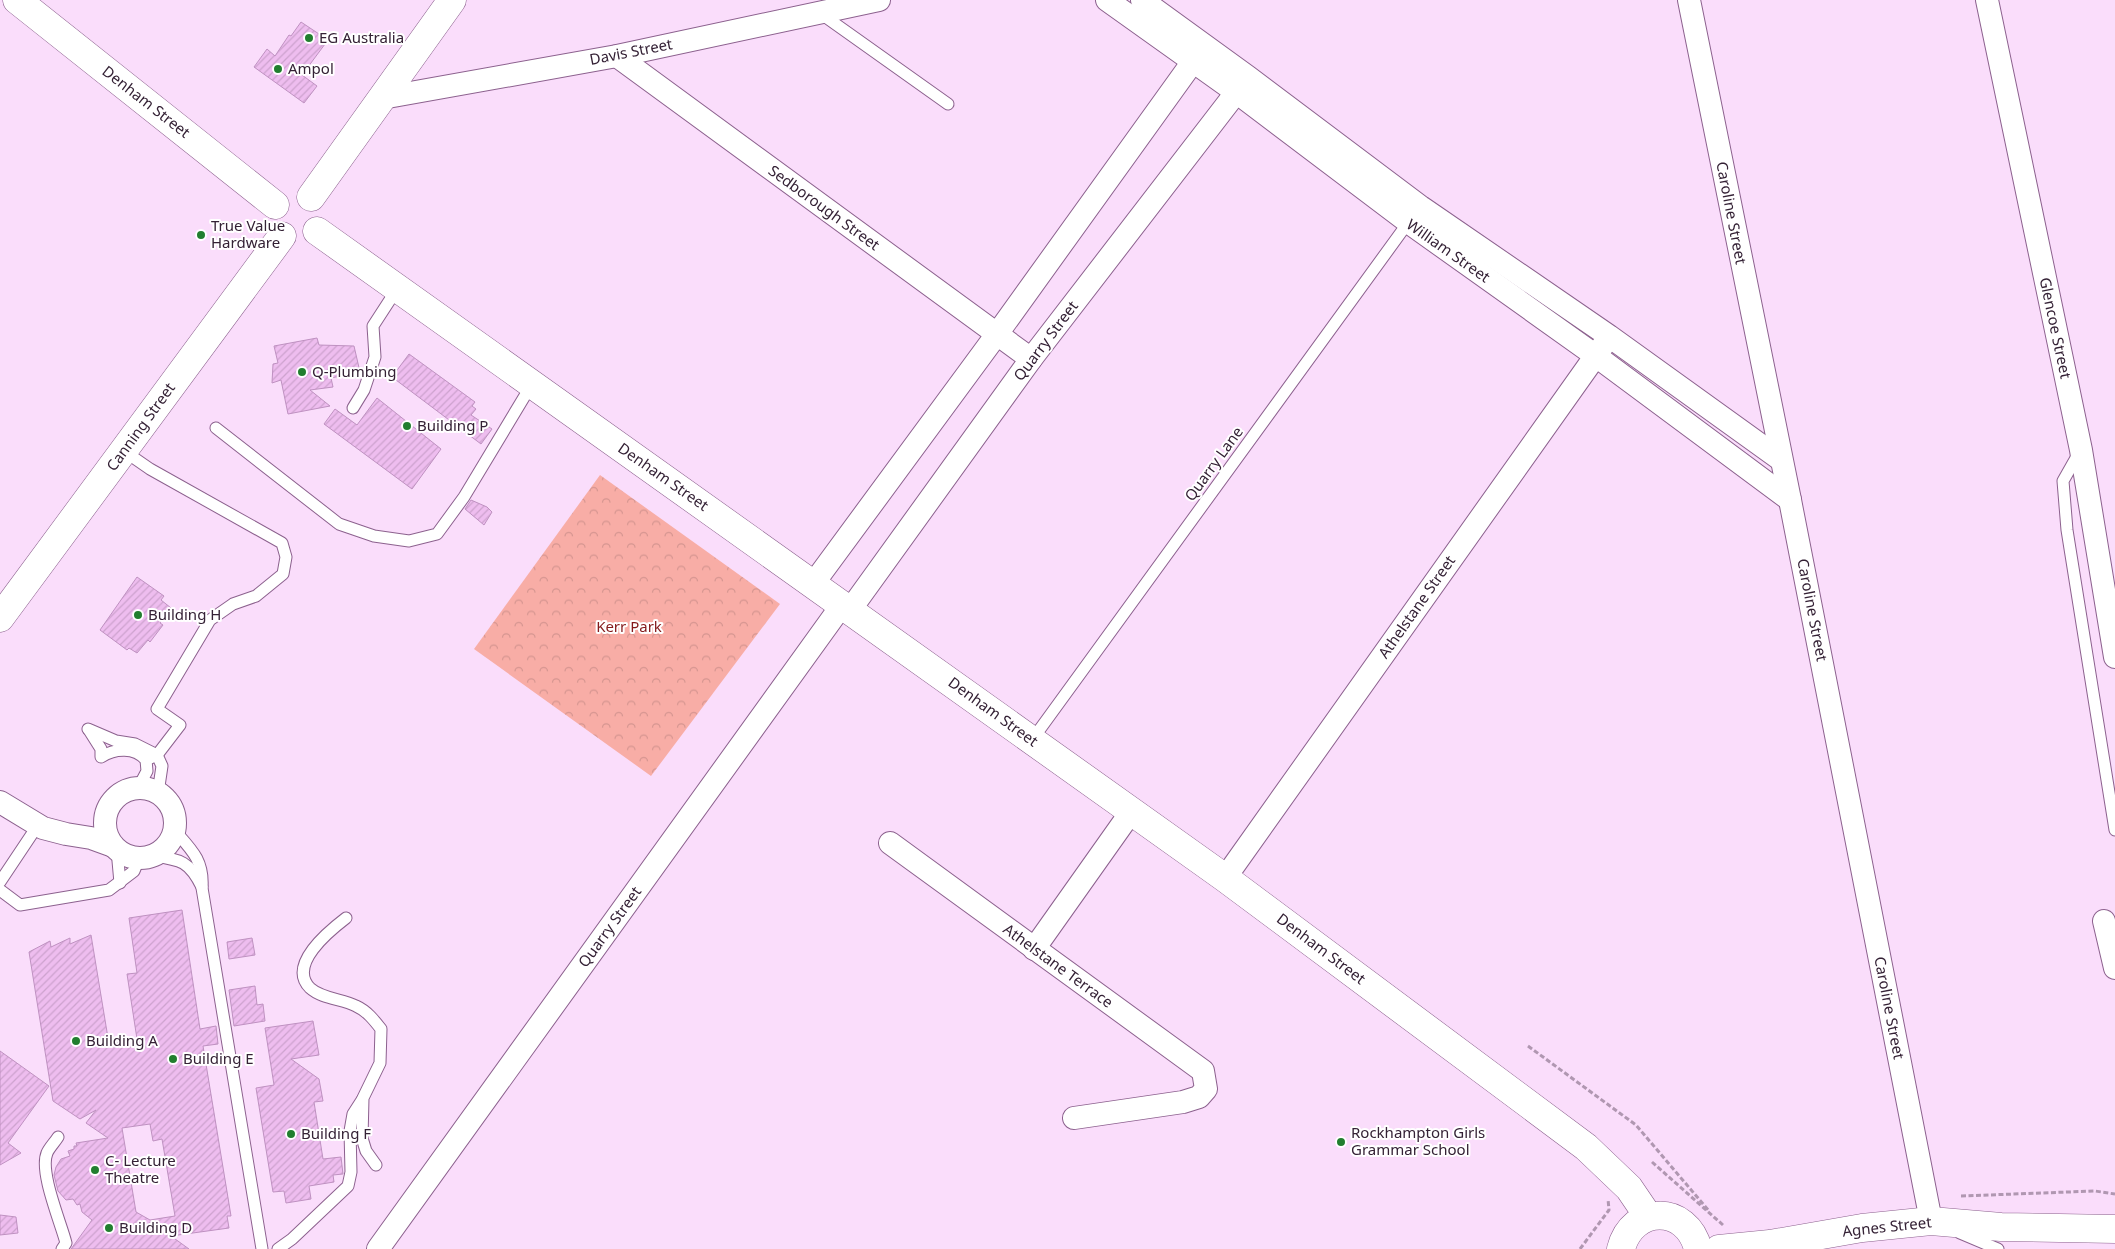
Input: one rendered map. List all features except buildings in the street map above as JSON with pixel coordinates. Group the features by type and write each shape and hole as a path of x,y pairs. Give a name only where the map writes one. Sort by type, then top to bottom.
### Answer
{"street":[{"name":"Denham Street","path":"17,0 276,205"},
{"path":"311,197 452,0"},
{"name":"Davis Street","path":"382,98 617,56 879,0"},
{"name":"William Street","path":"1107,0 1198,53 1242,84 1596,356 1790,500"},
{"name":"William Street","path":"1142,0 1198,53"},
{"name":"Caroline Street","path":"1689,0 1780,459 1790,500 1931,1221"},
{"name":"Glencoe Street","path":"1987,0 2081,450 2115,657"},
{"path":"813,584 997,334 1198,53"},
{"name":"Sedborough Street","path":"617,56 1031,360"},
{"name":"Quarry Street","path":"378,1249 846,608 1031,360 1242,84"},
{"path":"296,192 311,197 320,211 321,220 317,231 300,241 292,241 282,236 276,230 273,222 272,214 276,205 281,198 296,192"},
{"name":"William Street","path":"1414,215 1609,336 1780,459"},
{"name":"Denham Street","path":"317,231 1225,878 1586,1147 1628,1188 1648,1216"},
{"name":"Canning Street","path":"0,618 282,236"},
{"name":"Athelstane Street","path":"1225,878 1609,336"},
{"path":"0,802 38,825 66,834 92,838 132,858 146,857 163,850 171,842 175,831 172,807 148,791 130,789 119,794 111,803 106,814 105,825 107,836 115,848"},
{"path":"0,790 30,813 50,824 66,828 106,814"},
{"path":"1034,949 1131,812"},
{"name":"Athelstane Terrace","path":"890,843 1203,1071 1206,1089 1199,1097 1183,1102 1074,1118"},
{"path":"2104,921 2115,968"},
{"path":"1621,1249 1629,1230 1648,1216 1665,1216 1684,1224 1691,1232 1698,1249"},
{"name":"Agnes Street","path":"1724,1239 1770,1244 1862,1228 1931,1221 2001,1227 2115,1229"}],"lane":[{"path":"820,13 948,104"},
{"name":"Quarry Lane","path":"1032,740 1414,215"},
{"path":"353,408 364,390 375,357 373,326 398,289"},
{"path":"216,428 339,524 374,536 410,541 437,534 464,497 532,384"},
{"path":"2081,450 2062,481 2065,511 2115,830"},
{"path":"124,451 150,469 282,544 286,557 283,574 256,596 233,604 210,620 157,709 180,725 157,755 146,760"},
{"path":"88,729 116,741 136,744 157,755 162,766 148,791 146,760 141,754 121,750 101,757 101,749 97,740 88,729"},
{"path":"0,882 38,825"},
{"path":"175,831 193,850 204,873 202,888 262,1249"},
{"path":"115,848 120,882"},
{"path":"0,890 20,905 109,890 134,871 146,857 176,859 187,864 202,888"},
{"path":"278,1249 292,1239 348,1186 350,1131 353,1114 363,1098 380,1062 381,1030 370,1016 357,1006 323,995 310,988 305,977 304,965 310,954 321,939 346,918"},
{"path":"363,1098 362,1138 366,1151 376,1165"},
{"path":"58,1137 46,1154 46,1172 50,1195 66,1242 62,1249"},
{"path":"1931,1221 1998,1249"}],"path":[{"path":"1528,1046 1636,1125 1718,1221 1724,1239"},
{"path":"1652,1162 1718,1221"},
{"path":"1962,1196 2095,1191 2115,1194"}],"green space":[{"name":"Kerr Park","path":"600,475 780,604 651,776 474,649"}],"place":[{"name":"EG Australia","path":"309,38"},
{"name":"Ampol","path":"278,69"},
{"name":"True Value Hardware","path":"201,235"},
{"name":"Q-Plumbing","path":"302,372"},
{"name":"Building P","path":"407,426"},
{"name":"Building H","path":"138,615"},
{"name":"Building A","path":"76,1041"},
{"name":"Building E","path":"173,1059"},
{"name":"Building F","path":"291,1134"},
{"name":"Rockhampton Girls Grammar School","path":"1341,1142"},
{"name":"C- Lecture Theatre","path":"95,1170"},
{"name":"Building D","path":"109,1228"}]}
